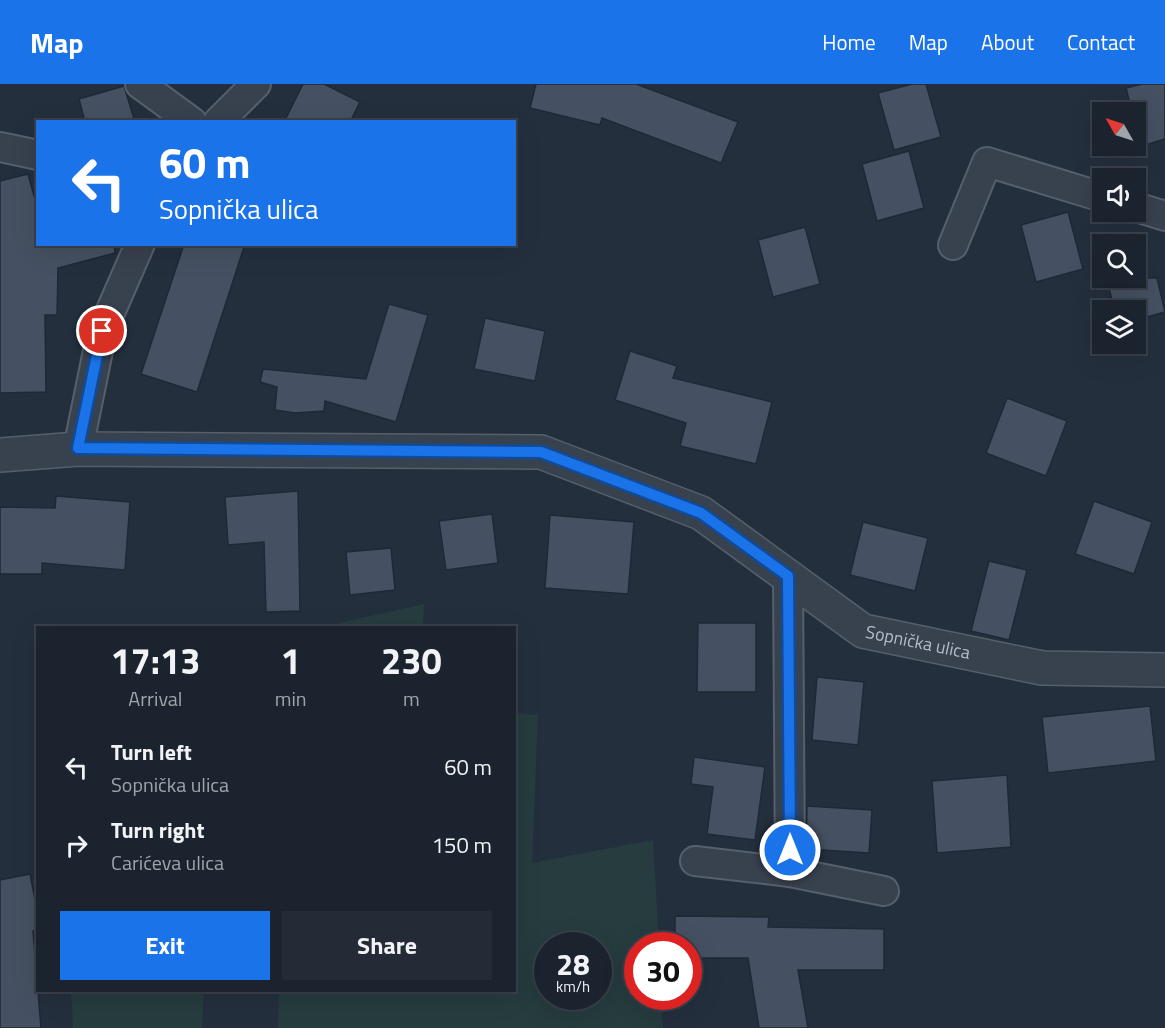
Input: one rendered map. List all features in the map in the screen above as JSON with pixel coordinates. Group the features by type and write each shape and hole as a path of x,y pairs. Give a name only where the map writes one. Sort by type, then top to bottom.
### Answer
{"street":[{"path":"140,84 189,120"},
{"path":"220,120 255,84"},
{"path":"0,147 36,155"},
{"path":"953,245 987,162 1092,194"},
{"path":"1146,210 1165,216"},
{"path":"78,448 102,331 139,246"},
{"name":"Sopnička ulica","path":"0,455 78,448 541,452 701,513 863,631 1042,668 1165,670"},
{"path":"788,576 790,872"},
{"path":"695,861 790,872 884,891"}],"green space":[{"path":"424,604 423,626 325,626"},
{"path":"516,713 538,715 532,863 653,840 658,932 624,932 624,1010 662,1010 663,1028 278,1028 279,992 516,992"},
{"path":"71,992 204,992 202,1028 73,1028"}],"building":[{"path":"303,84 324,84 360,102 351,120 285,120"},
{"path":"536,84 636,84 738,122 721,163 602,118 600,125 530,108"},
{"path":"912,84 926,84 941,137 894,150 878,93"},
{"path":"1142,84 1165,84 1165,139 1146,145 1146,102 1130,102 1126,88"},
{"path":"124,86 134,120 84,120 79,99"},
{"path":"909,151 924,208 877,221 862,164"},
{"path":"28,174 36,203 36,246 114,246 115,253 58,268 57,315 45,315 46,392 0,393 0,181"},
{"path":"1068,212 1083,269 1036,282 1021,225"},
{"path":"805,227 820,284 773,297 758,240"},
{"path":"183,246 244,246 197,392 141,374"},
{"path":"1146,278 1157,278 1165,312 1146,317 1146,300 1112,300 1109,288 1146,288"},
{"path":"389,304 428,315 396,422 325,401 324,411 295,413 275,410 277,387 260,382 263,369 366,379"},
{"path":"485,318 545,331 535,381 474,369"},
{"path":"630,351 677,366 673,378 772,402 756,464 680,446 686,423 615,400"},
{"path":"1007,398 1067,421 1046,476 986,453"},
{"path":"298,491 300,611 266,612 264,542 228,545 225,497"},
{"path":"56,496 130,502 125,570 42,563 42,574 0,574 0,507 55,508"},
{"path":"1094,501 1152,522 1134,574 1075,554"},
{"path":"492,514 498,563 446,570 439,521"},
{"path":"550,515 634,522 628,594 545,588"},
{"path":"863,522 928,538 915,591 850,575"},
{"path":"391,548 395,590 350,595 346,552"},
{"path":"989,561 1027,570 1009,640 971,631"},
{"path":"698,623 756,623 756,692 697,692"},
{"path":"817,677 864,682 858,745 812,740"},
{"path":"1150,706 1156,761 1048,773 1042,717"},
{"path":"694,757 765,767 755,840 707,834 713,787 691,784"},
{"path":"1007,775 1011,847 937,853 932,781"},
{"path":"807,806 872,810 869,853 806,849"},
{"path":"30,874 36,905 36,930 33,931 36,992 38,992 41,1028 0,1028 0,880"},
{"path":"675,916 769,917 768,927 884,929 884,970 798,970 808,1028 759,1028 748,958 702,958 702,932 675,932"}],"route":[{"path":"102,331 78,448 541,452 701,513 788,576 790,850"}]}
